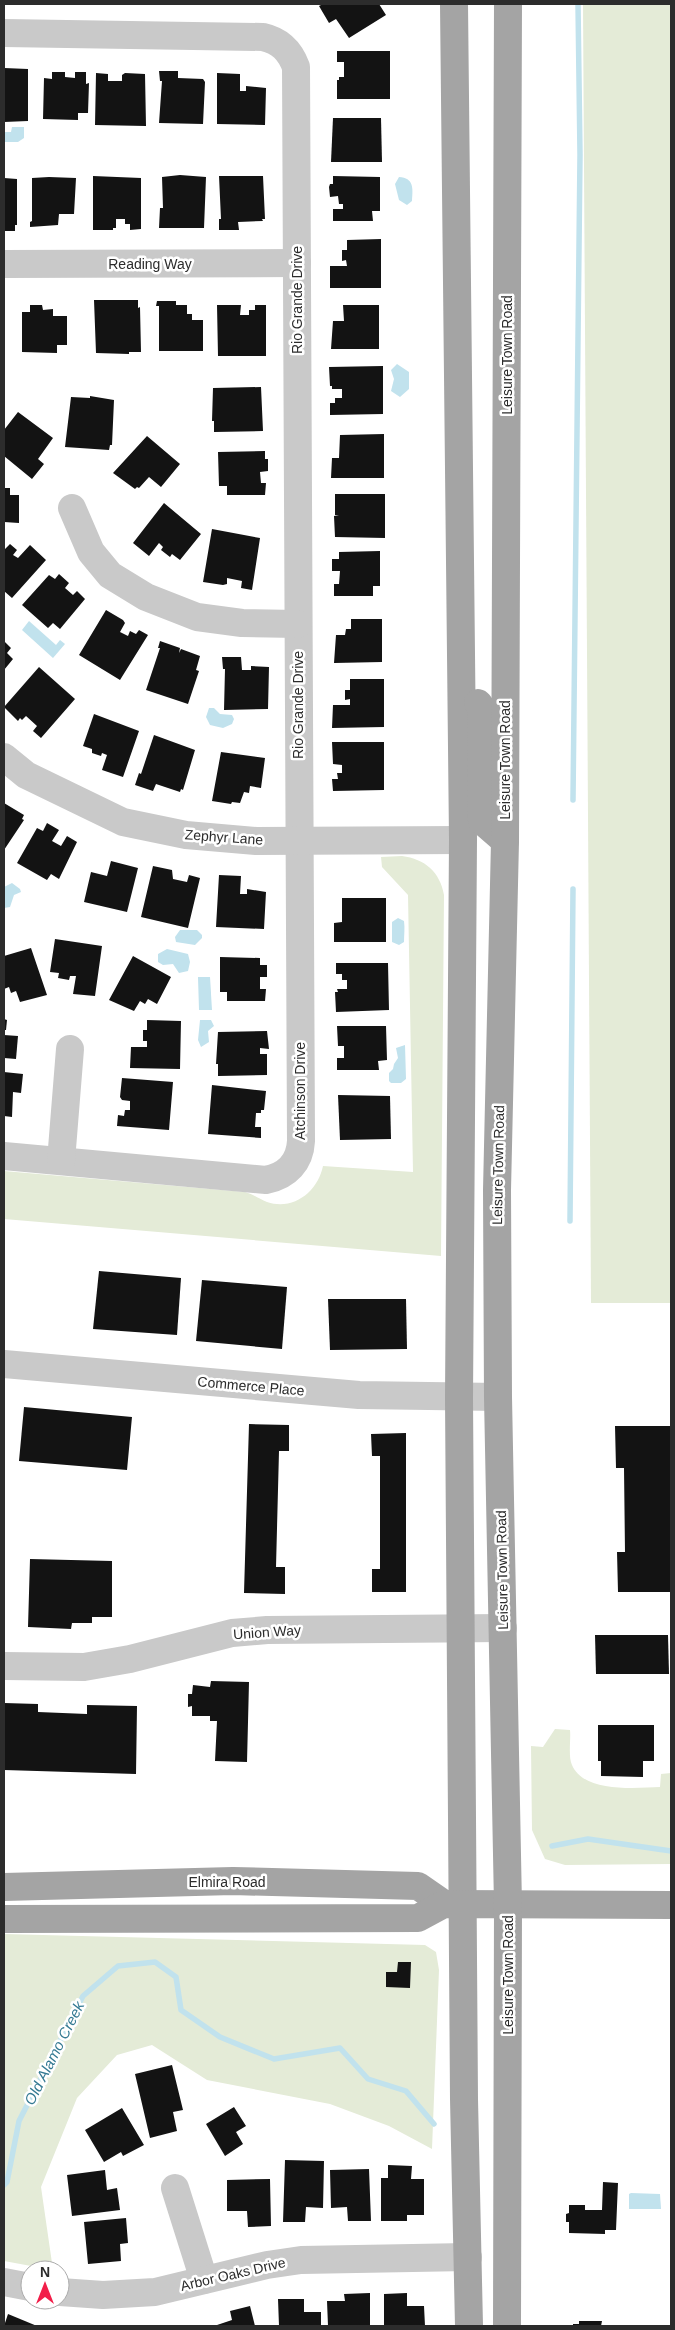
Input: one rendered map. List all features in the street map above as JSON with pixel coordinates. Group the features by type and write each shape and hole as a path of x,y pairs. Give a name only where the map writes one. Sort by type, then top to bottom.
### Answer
{"main road":[{"path":"454,4 462,671 461,1629 454,1904 469,2326"},
{"name":"Leisure Town Road","path":"508,4 505,841 497,1190 498,1397 508,1905 508,2326"},
{"path":"462,671 481,708 482,821 505,841"},
{"path":"462,840 485,856 486,912 503,932"},
{"name":"Elmira Road","path":"4,1887 233,1881 418,1886 454,1904"},
{"path":"4,1919 418,1918 454,1904 671,1905"}],"street":[{"name":"Rio Grande Drive","path":"4,33 263,37 280,43 292,57 297,75 299,840"},
{"name":"Reading Way","path":"4,264 297,264"},
{"path":"72,508 91,552 110,574 146,597 196,617 242,623 298,624"},
{"name":"Zephyr Lane","path":"4,757 26,775 123,822 186,835 219,839 462,840"},
{"name":"Atchinson Drive","path":"4,1156 266,1180 283,1175 296,1162 301,1150 299,840"},
{"path":"61,1161 70,1049"},
{"name":"Commerce Place","path":"4,1364 340,1394 460,1398 498,1397"},
{"name":"Union Way","path":"4,1666 84,1667 130,1659 232,1633 267,1630 503,1628"},
{"path":"176,2188 204,2280"},
{"name":"Arbor Oaks Drive","path":"70,2293 127,2295 169,2289 266,2265 301,2260 468,2257"},
{"path":"4,2282 20,2285"}],"green space":[{"path":"583,4 671,4 671,1303 591,1303"},
{"path":"402,856 418,860 430,868 439,880 444,895 441,1256 4,1219 4,1171 245,1192 267,1202 277,1204 286,1204 303,1197 316,1183 323,1166 413,1172 408,895 382,867 381,857"},
{"path":"555,1729 570,1730 572,1765 578,1774 599,1785 624,1788 660,1787 661,1774 671,1773 671,1864 565,1865 545,1859 532,1830 531,1746 543,1747"},
{"path":"4,1934 425,1945 436,1952 439,1970 432,2149 389,2126 330,2104 207,2080 152,2045 117,2055 77,2098 41,2187 52,2260 20,2260 20,2264 4,2261"}],"water":[{"path":"12,127 24,127 24,138 18,142 4,142 4,132 11,132"},
{"path":"399,177 407,179 412,185 412,201 407,205 399,200 395,184"},
{"path":"397,364 409,372 409,389 400,397 391,391 394,379 391,370"},
{"path":"29,621 56,645 60,640 65,644 53,658 22,630"},
{"path":"209,708 214,708 220,714 232,715 234,719 232,724 223,728 210,725 206,717"},
{"path":"12,883 21,892 14,895 10,907 4,908 4,887"},
{"path":"398,918 404,921 404,942 399,945 392,942 392,922"},
{"path":"180,930 197,930 202,935 202,938 195,945 176,942 175,937"},
{"path":"167,949 188,954 190,962 188,971 179,973 173,964 163,965 158,962 158,954"},
{"path":"198,977 210,977 212,1010 199,1010"},
{"path":"200,1020 211,1020 214,1026 208,1031 209,1042 201,1047 198,1040"},
{"path":"405,1045 406,1079 401,1083 391,1083 389,1081 389,1073 398,1058 396,1048"},
{"path":"629,2194 660,2194 661,2209 629,2209"}],"building":[{"path":"323,4 379,4 386,15 349,38 336,19 329,23 319,6"},
{"path":"337,51 390,51 390,99 337,99 337,80 339,80 339,77 344,77 344,62 337,62"},
{"path":"4,68 28,69 28,121 4,122"},
{"path":"159,71 178,71 178,78 203,79 205,82 203,124 159,123 162,81 160,81"},
{"path":"52,72 65,72 65,77 75,78 75,72 86,72 86,84 89,83 88,113 78,113 78,120 43,119 44,78 52,79"},
{"path":"96,73 108,74 108,81 122,81 122,75 125,73 145,74 146,126 95,125"},
{"path":"217,73 240,74 240,91 246,91 246,86 266,88 265,125 217,124"},
{"path":"333,118 381,118 382,162 331,162"},
{"path":"180,175 206,177 204,228 159,228 160,208 163,208 162,177"},
{"path":"93,176 141,178 141,229 130,230 130,224 125,224 125,219 116,219 116,228 113,228 113,230 93,230"},
{"path":"219,176 263,176 265,219 262,219 263,221 238,222 239,230 219,230 219,219 221,219"},
{"path":"333,176 380,177 380,211 372,211 373,221 333,221 333,209 343,209 343,204 339,204 338,196 330,197 329,187 330,184 333,184"},
{"path":"4,178 17,179 17,225 15,225 15,231 4,231"},
{"path":"32,178 76,178 74,214 59,214 58,225 30,227 30,222 32,221"},
{"path":"381,239 381,288 330,288 330,266 347,266 346,260 342,261 342,250 347,250 347,240"},
{"path":"94,300 138,300 138,308 140,307 141,352 129,352 129,354 96,353"},
{"path":"157,301 176,301 176,305 187,305 187,314 192,314 192,320 203,320 203,351 159,351 159,306 156,306"},
{"path":"30,305 42,305 43,310 53,309 53,316 67,316 67,345 57,345 57,353 22,352 22,312 30,312"},
{"path":"217,305 241,305 240,315 249,315 249,310 255,310 255,305 266,305 266,356 218,356"},
{"path":"343,305 379,305 379,349 331,349 333,321 344,321"},
{"path":"383,366 383,414 330,415 330,403 335,403 335,398 342,398 342,389 332,389 332,386 330,386 329,367"},
{"path":"261,387 263,431 214,432 214,421 212,421 213,388"},
{"path":"90,396 114,400 112,445 110,445 109,450 65,447 71,397 90,398"},
{"path":"18,412 53,438 38,459 44,464 32,479 4,456 4,430"},
{"path":"384,434 384,478 331,478 332,458 339,458 340,435"},
{"path":"147,436 180,464 161,487 149,477 139,488 135,489 113,473"},
{"path":"265,451 265,459 268,459 268,471 260,472 261,483 266,483 265,495 227,495 227,486 219,486 218,452"},
{"path":"4,488 10,488 10,495 19,495 19,523 4,522"},
{"path":"335,494 385,494 385,538 335,537 334,516 339,515 335,515"},
{"path":"164,503 201,534 180,560 172,554 170,557 161,550 163,547 159,543 149,556 133,543"},
{"path":"212,529 260,538 252,590 241,588 242,581 227,578 227,584 223,585 203,582"},
{"path":"10,544 17,550 13,555 18,558 30,545 46,560 12,598 4,591 4,548"},
{"path":"380,551 380,586 373,586 373,596 334,596 334,584 339,584 340,571 332,571 332,559 339,559 339,552"},
{"path":"59,574 69,583 65,588 73,595 77,591 85,599 60,629 53,623 48,628 22,605 49,575 55,579"},
{"path":"106,610 125,623 120,632 128,636 130,631 136,634 139,630 148,635 120,680 79,655"},
{"path":"351,619 382,619 382,662 334,663 336,635 345,635 346,629 351,629"},
{"path":"4,641 11,648 7,653 13,659 4,670"},
{"path":"160,641 180,648 179,653 181,649 200,656 196,670 199,671 188,704 146,690 160,648 158,648"},
{"path":"222,657 241,657 242,670 251,670 251,666 269,667 268,709 224,710 225,669 223,669"},
{"path":"39,667 75,699 41,738 33,731 37,726 26,716 18,721 4,707"},
{"path":"350,679 384,679 384,727 332,728 333,705 350,705 350,699 345,700 345,690 350,690"},
{"path":"94,714 139,731 123,777 102,770 107,755 102,753 101,756 92,753 92,749 83,746"},
{"path":"154,735 195,750 183,790 181,789 180,792 156,784 153,791 135,785 139,773 141,774"},
{"path":"332,742 384,742 384,790 333,791 332,779 338,779 337,773 342,773 342,765 333,764"},
{"path":"221,752 265,758 261,788 250,786 249,793 244,792 240,803 232,802 231,804 212,801"},
{"path":"4,803 24,815 22,819 24,820 4,850"},
{"path":"47,823 59,830 52,841 61,846 67,836 77,842 59,879 51,874 47,880 17,863 37,828 43,831"},
{"path":"111,861 138,868 127,912 84,902 91,872 107,876"},
{"path":"153,866 172,870 173,879 187,882 189,875 200,878 188,928 141,917"},
{"path":"219,875 241,876 240,894 247,894 247,889 266,892 264,929 216,927"},
{"path":"342,898 386,898 386,942 334,942 334,923 342,922"},
{"path":"55,939 102,946 95,996 73,994 76,976 70,976 69,980 58,978 59,973 50,972"},
{"path":"31,948 47,995 20,1002 16,991 11,993 9,987 4,989 4,956"},
{"path":"133,956 171,977 157,1004 148,999 145,1004 140,1001 134,1011 109,1000"},
{"path":"220,957 260,958 260,965 267,965 267,977 260,977 260,989 266,989 265,1001 227,1001 227,992 220,992"},
{"path":"336,963 388,963 389,1010 336,1012 335,992 338,992 337,989 347,989 347,980 342,980 342,974 336,974"},
{"path":"4,1019 7,1020 6,1030 4,1030"},
{"path":"147,1020 181,1021 180,1069 130,1068 131,1047 147,1047 147,1041 143,1041 143,1030 147,1030"},
{"path":"337,1026 386,1026 387,1060 378,1061 379,1070 337,1070 337,1058 344,1058 344,1046 338,1046"},
{"path":"267,1031 269,1049 260,1048 260,1054 267,1054 267,1075 218,1076 218,1064 216,1064 218,1032"},
{"path":"4,1035 18,1036 16,1059 4,1058"},
{"path":"4,1072 23,1074 21,1093 13,1092 12,1117 4,1116"},
{"path":"122,1078 173,1082 169,1130 117,1126 118,1115 124,1116 125,1110 130,1110 130,1101 122,1100 120,1097"},
{"path":"212,1085 266,1091 264,1110 261,1110 261,1113 256,1113 255,1127 261,1127 261,1138 208,1134"},
{"path":"338,1095 390,1096 391,1139 340,1140"},
{"path":"99,1271 181,1278 177,1335 93,1329"},
{"path":"202,1280 287,1287 282,1349 196,1341"},
{"path":"328,1299 406,1299 407,1349 330,1350"},
{"path":"24,1407 132,1417 127,1470 19,1461"},
{"path":"249,1424 289,1425 289,1451 279,1451 276,1567 285,1567 285,1594 244,1593"},
{"path":"615,1426 671,1426 671,1592 618,1592 617,1552 625,1552 624,1468 616,1468"},
{"path":"406,1433 406,1592 372,1592 372,1569 380,1569 380,1456 372,1456 371,1434"},
{"path":"30,1559 112,1561 112,1617 92,1617 92,1623 72,1623 71,1629 28,1627"},
{"path":"595,1635 668,1635 669,1674 596,1674"},
{"path":"211,1681 249,1682 247,1762 215,1761 217,1721 210,1721 210,1716 192,1716 192,1706 188,1707 188,1694 192,1694 193,1685 210,1687"},
{"path":"4,1703 38,1704 38,1712 87,1714 87,1705 137,1706 136,1774 4,1770"},
{"path":"598,1725 654,1725 654,1761 643,1761 643,1777 601,1776 601,1761 598,1761"},
{"path":"398,1962 411,1962 410,1988 386,1987 386,1972 397,1972"},
{"path":"172,2065 183,2110 173,2112 177,2131 150,2138 135,2074"},
{"path":"234,2107 246,2126 236,2132 243,2144 225,2156 206,2124"},
{"path":"122,2108 144,2145 123,2156 121,2152 104,2162 85,2130"},
{"path":"285,2160 324,2161 323,2208 306,2207 305,2222 283,2222"},
{"path":"388,2165 412,2166 411,2179 424,2179 424,2215 407,2215 407,2221 381,2221 381,2178 388,2178"},
{"path":"369,2169 371,2221 348,2221 347,2207 331,2208 330,2170"},
{"path":"105,2170 107,2190 117,2188 120,2210 72,2216 67,2175"},
{"path":"270,2179 271,2226 248,2227 247,2211 227,2211 227,2180"},
{"path":"603,2182 618,2183 616,2230 605,2230 605,2234 569,2233 569,2222 566,2222 566,2214 569,2213 569,2205 585,2205 585,2210 602,2210"},
{"path":"126,2218 128,2243 120,2244 121,2261 88,2264 84,2222"},
{"path":"370,2293 370,2326 328,2326 327,2301 345,2301 344,2294"},
{"path":"407,2293 407,2306 424,2306 425,2326 384,2326 384,2294"},
{"path":"278,2299 304,2299 304,2312 321,2312 321,2326 279,2326"},
{"path":"250,2306 255,2326 214,2326 232,2320 230,2311"},
{"path":"8,2314 37,2326 4,2326"},
{"path":"579,2321 602,2321 601,2326 573,2326 573,2324 579,2324"}],"waterway":[{"path":"573,800 580,155 578,4"},
{"path":"570,1221 573,889"},
{"name":"Old Alamo Creek","path":"552,1846 588,1839 671,1851"},
{"name":"Old Alamo Creek","path":"4,2185 7,2182 19,2121 83,1996 118,1966 155,1962 176,1977 181,2010 220,2037 274,2059 340,2048 368,2079 406,2091 434,2124"}]}
